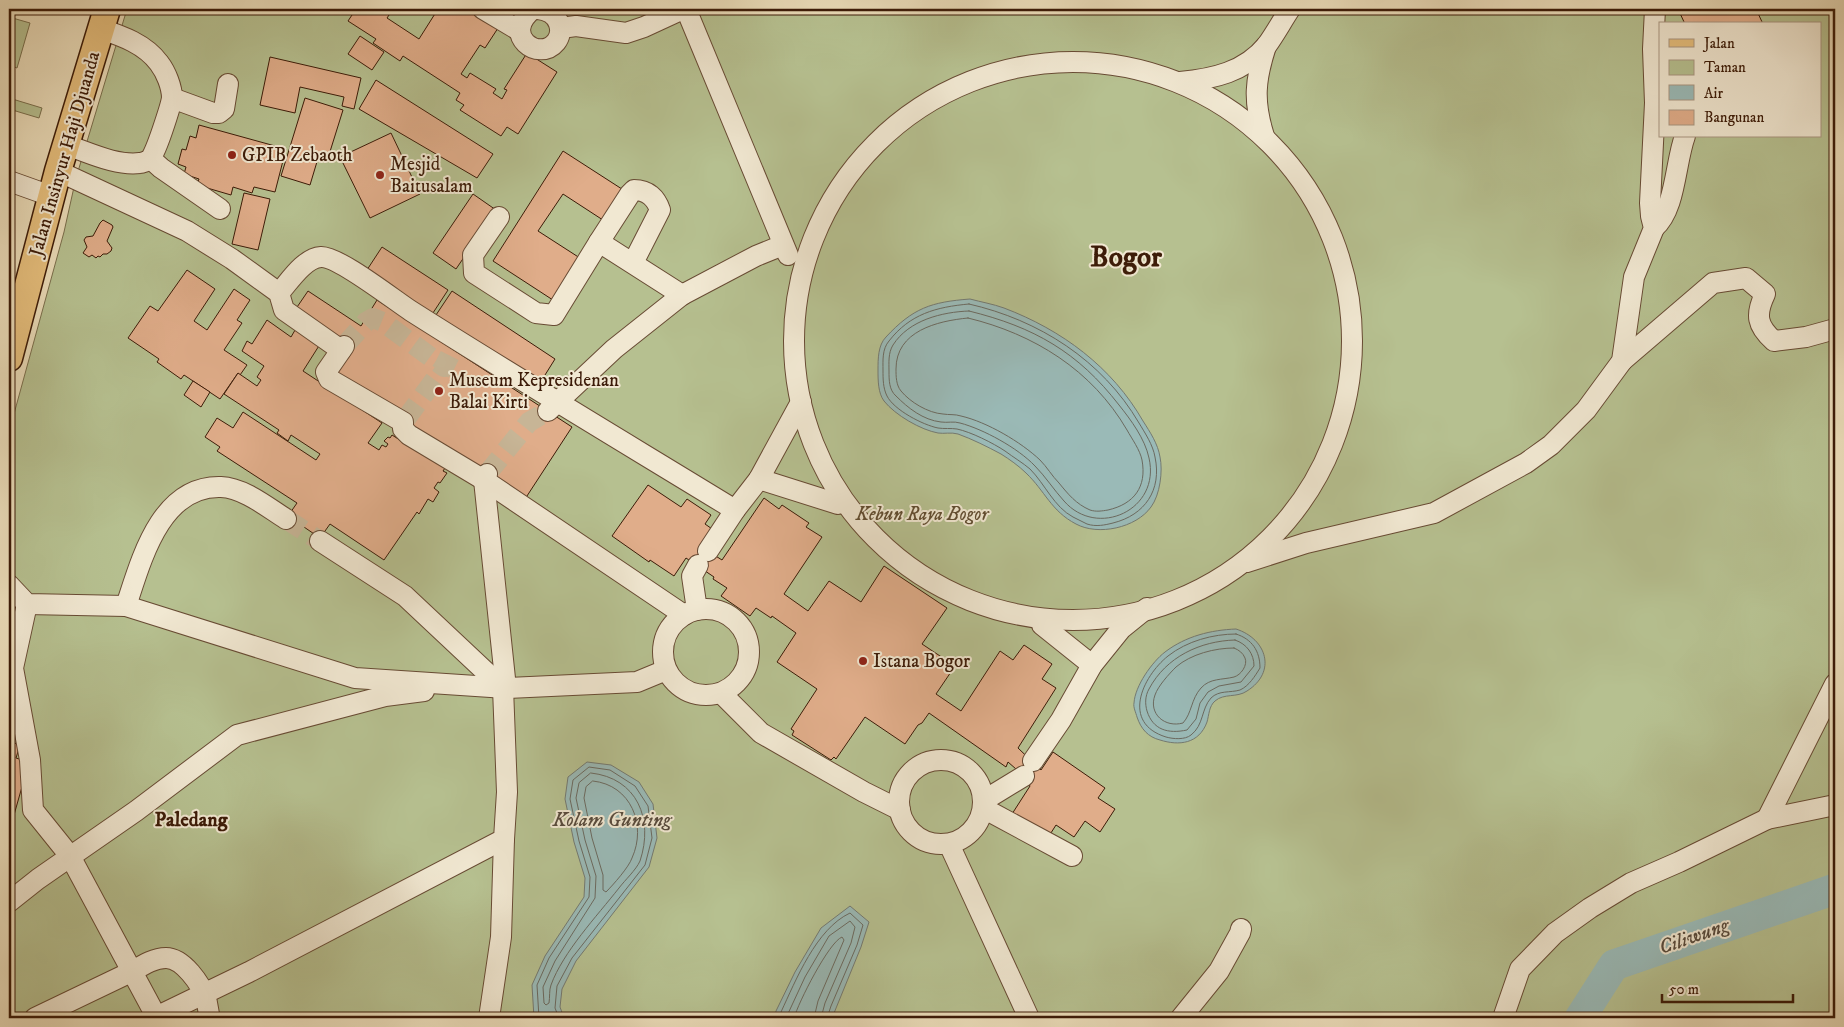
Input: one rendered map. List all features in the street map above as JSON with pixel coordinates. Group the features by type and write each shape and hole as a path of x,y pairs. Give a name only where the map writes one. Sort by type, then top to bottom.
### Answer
{"main road":[{"name":"Jalan Insinyur Haji Djuanda","path":"9,358 58,171 104,19"}],"street":[{"path":"483,9 520,31"},
{"path":"534,9 524,16 520,31 522,39 529,47 542,50 554,44 560,35 560,28 559,21 550,12 538,9"},
{"path":"560,28 576,26 626,32 644,27 684,9 797,276 801,402 838,504 887,553 957,600 1008,620 1042,625 1111,615 1153,604 1243,563 1306,543 1434,513 1526,463 1551,445 1580,417 1622,361 1714,283 1746,278 1765,294 1759,306 1759,321 1762,331 1774,341 1806,337 1835,329"},
{"path":"1179,82 1204,80 1228,74 1249,62 1266,46 1290,9"},
{"path":"1654,228 1650,203 1655,103 1653,48 1655,9"},
{"path":"66,146 119,162 140,163 151,159 156,150 172,98 167,76 159,62 150,53 121,36 104,19"},
{"path":"1264,136 1257,114 1256,91 1259,68 1266,46"},
{"path":"797,276 814,236 840,190 873,149 910,114 963,84 1021,68 1087,59 1128,65 1179,82 1212,97 1240,116 1264,136 1283,156 1306,186 1330,227 1344,271 1353,321 1352,363 1343,409 1324,458 1288,516 1243,563"},
{"path":"172,98 213,114 219,114 224,108 228,84"},
{"path":"1622,361 1634,277 1654,228 1661,222 1668,208 1684,138"},
{"path":"151,159 220,209"},
{"path":"58,171 187,232 232,259 279,293 284,310 342,348 326,372 329,379 404,421 403,429 409,435 486,477 691,612"},
{"path":"9,182 51,196"},
{"path":"498,217 473,255 474,273 536,312 554,315 634,190 640,190 650,194 657,202 660,210 632,263"},
{"path":"599,242 682,295"},
{"path":"552,406 614,349 682,295 756,256 783,245"},
{"path":"279,293 306,263 314,258 322,256 341,263 455,345 552,406 735,510"},
{"path":"691,612 692,576 735,510 759,479 801,402"},
{"path":"486,477 504,688 507,792 501,937 489,1018"},
{"path":"759,479 838,504"},
{"path":"126,606 150,539 166,514 185,497 202,490 222,487 240,492 286,519"},
{"path":"1288,516 1306,543"},
{"path":"320,540 405,596 504,688"},
{"path":"9,585 27,604 126,606 355,678 504,688 637,682 666,670"},
{"path":"27,604 13,668 31,764 33,810 70,856 157,1018 504,840"},
{"path":"983,805 1028,769 1061,720 1092,665 1122,630 1153,604"},
{"path":"712,609 725,614 737,622 745,634 749,648 748,662 743,675 734,686 721,693 704,695 687,691 673,680 666,670 663,654 664,642 668,631 675,622 691,612 712,609"},
{"path":"1042,625 1092,665"},
{"path":"1767,819 1835,684"},
{"path":"9,902 70,856 136,811 237,734 385,696 470,686"},
{"path":"721,693 761,733 864,792 900,810"},
{"path":"9,720 25,732"},
{"path":"937,760 950,761 964,766 974,775 981,788 983,805 979,821 972,831 961,839 949,844 932,843 917,837 906,825 900,810 899,796 903,782 912,771 923,763 937,760"},
{"path":"983,805 1072,856"},
{"path":"1503,1018 1520,969 1555,933 1590,908 1631,883 1767,819 1835,805"},
{"path":"949,844 1029,1018"},
{"path":"1181,1018 1219,971 1240,934 1241,928"},
{"path":"34,1018 133,971 145,963 157,959 172,959 192,973 203,994 210,1018"}],"green space":[{"name":"Kebun Raya Bogor","path":"127,9 1835,9 1835,1018 9,1018 9,432 64,232 76,178"},
{"path":"9,17 30,23 17,68 9,65"},
{"path":"9,98 42,108 39,118 9,109"}],"water":[{"path":"970,299 1004,308 1046,327 1065,339 1101,367 1131,402 1156,443 1161,463 1159,490 1151,507 1144,514 1126,525 1116,528 1085,528 1067,519 1060,513 1033,480 1004,456 958,434 938,433 916,425 901,416 884,401 878,378 878,361 883,340 905,319 924,308 944,302"},
{"path":"1236,629 1255,640 1261,648 1265,666 1262,675 1256,683 1243,693 1222,697 1215,701 1210,708 1207,722 1203,729 1199,735 1188,742 1167,742 1149,735 1139,721 1134,705 1137,689 1155,662 1173,646 1190,638 1208,632"},
{"name":"Kolam Gunting","path":"587,762 611,765 639,782 653,804 657,838 649,867 576,961 562,989 560,1007 564,1018 534,1018 532,985 545,956 584,897 585,878 574,842 565,799 568,777"},
{"path":"850,906 869,922 861,947 832,1018 775,1018 776,1011 795,972 821,928"}],"building":[{"path":"356,9 393,9 387,18 419,39 438,9 475,9 500,25 485,48 480,45 461,74 467,78 470,73 496,89 493,93 502,99 507,90 504,89 527,53 557,72 518,134 507,127 501,136 460,110 464,105 456,100 460,93 403,56 400,61 373,43 376,39 348,21"},
{"path":"1678,9 1756,9 1762,22 1684,22"},
{"path":"360,36 384,52 372,70 348,54"},
{"path":"270,57 361,78 354,109 342,106 344,97 300,87 295,113 260,105"},
{"path":"376,80 493,154 477,178 359,109"},
{"path":"305,98 343,110 328,158 319,155 310,185 281,176"},
{"name":"GPIB Zebaoth","path":"199,125 286,149 275,192 254,187 252,193 233,187 231,195 197,185 199,179 184,174 186,167 178,164 182,149 186,150 190,136 196,138"},
{"name":"Mesjid Baitusalam","path":"391,133 420,194 370,218 340,157"},
{"path":"563,151 625,191 606,222 563,194 538,231 583,260 556,302 493,261"},
{"path":"244,193 270,199 258,250 232,244"},
{"path":"473,194 496,210 456,269 433,253"},
{"path":"103,220 113,227 107,241 112,248 111,251 100,257 96,258 92,255 89,257 83,253 87,247 84,240 86,237 93,236"},
{"path":"382,247 448,290 429,319 363,276"},
{"path":"187,270 215,289 194,321 207,330 234,289 250,300 237,320 242,323 224,350 247,365 240,375 238,373 220,399 184,375 181,379 157,362 159,359 128,338 150,306 158,311"},
{"name":"Museum Kepresidenan Balai Kirti","path":"308,291 361,326 377,300 572,427 525,499 331,372 346,348 293,313"},
{"path":"452,291 555,359 540,383 436,315"},
{"path":"267,320 291,337 298,325 322,341 303,371 382,423 368,443 379,450 382,445 386,447 388,444 384,441 392,435 414,449 447,465 443,471 447,473 434,488 439,492 433,502 428,499 419,514 417,512 384,560 330,524 320,538 288,516 297,503 217,451 220,447 205,437 217,418 233,428 243,412 316,460 320,454 291,435 288,441 277,433 279,430 224,394 238,373 257,386 261,380 257,377 264,366 242,351 247,341 252,344"},
{"path":"193,381 210,392 201,407 184,395"},
{"name":"Istana Bogor","path":"648,485 681,507 687,499 711,515 705,524 715,531 703,548 722,560 764,498 779,509 782,505 809,523 806,527 822,537 784,594 808,611 829,581 861,602 884,566 947,608 922,644 955,666 936,694 961,711 1000,651 1013,660 1024,645 1052,664 1042,679 1056,688 1018,748 1041,770 1053,752 1105,788 1098,798 1115,809 1100,832 1085,821 1074,837 1056,825 1049,836 1012,814 1030,786 1024,776 1008,762 1006,767 929,713 905,744 865,717 836,759 834,757 831,760 792,735 794,731 791,729 817,689 777,662 796,633 772,616 771,618 756,608 750,616 721,596 727,588 686,558 674,576 650,560 649,562 612,536"},
{"path":"9,741 20,745 16,758 29,762 14,815 9,814"}],"waterway":[{"name":"Ciliwung","path":"1580,1018 1614,965 1835,889"}],"tunnel":[{"path":"344,346 366,322 373,318 383,322 444,367 453,349"},
{"path":"405,420 444,367"},
{"path":"487,474 529,422 548,411"},
{"path":"286,519 320,541"}],"place":[{"name":"GPIB Zebaoth","path":"232,155"},
{"name":"Mesjid Baitusalam","path":"380,175"},
{"name":"Museum Kepresidenan Balai Kirti","path":"439,391"},
{"name":"Istana Bogor","path":"863,661"}],"district":[{"name":"Bogor","path":"1126,258"},
{"name":"Paledang","path":"191,820"}]}
